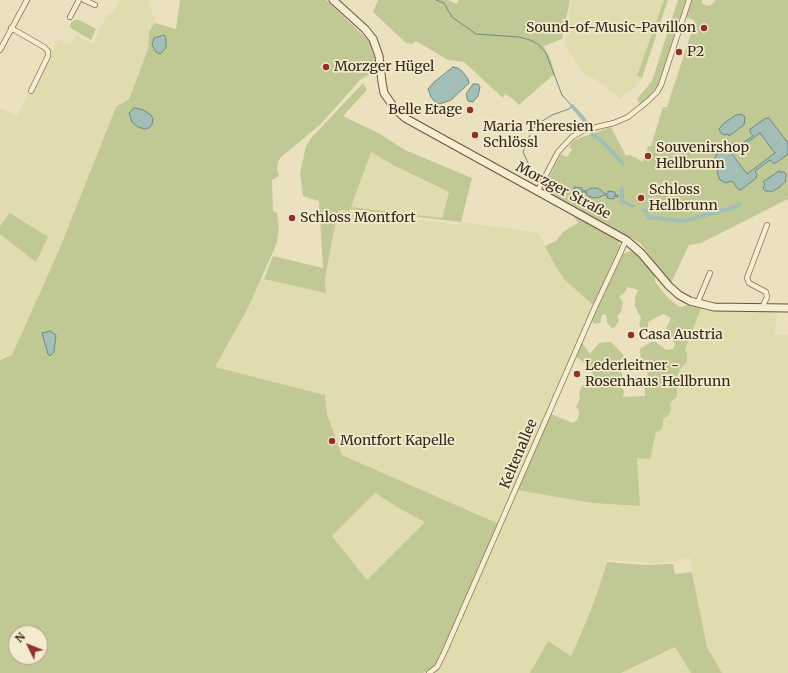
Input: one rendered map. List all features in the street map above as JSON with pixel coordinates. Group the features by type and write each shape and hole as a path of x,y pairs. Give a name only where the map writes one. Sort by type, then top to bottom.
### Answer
{"street":[{"path":"0,50 27,0"},
{"path":"70,17 78,0"},
{"path":"84,0 94,5"},
{"name":"Morzger Straße","path":"333,0 373,39 380,56 384,93 389,102 397,111 412,123 626,240 641,253 673,290 682,298 697,304 714,308 788,308"},
{"path":"536,192 558,152 572,137 584,130 614,123 628,117 653,97 661,85 689,0"},
{"path":"11,28 48,51 48,56 31,91"},
{"path":"762,308 766,297 766,292 749,283 747,278 767,225"},
{"name":"Keltenallee","path":"429,673 437,667 444,653 595,307 626,240"},
{"path":"697,304 710,273"}],"shaded area":[{"path":"120,0 149,0 155,23 149,32 148,49 129,99 116,107 59,250 12,355 0,360 0,108 17,116 28,94 31,95 58,39 70,45 76,36 93,44 106,16 112,13"},
{"path":"571,0 664,0 637,76 642,78 634,88 620,99 601,83 584,73 565,45"},
{"path":"371,152 393,165 449,192 442,218 351,207"},
{"path":"341,210 460,225 461,222 535,232 541,237 552,260 576,290 593,305 499,524 342,455 327,414 325,395 215,367 247,310 262,278 326,293 325,279 338,212"},
{"path":"701,308 713,310 777,311 775,334 788,335 788,673 722,673 707,647 690,558 663,563 607,560 598,591 571,656 549,641 530,673 432,673 517,490 592,503 640,506 637,458 650,459 656,432 663,426 663,419 671,410 670,404 675,400 677,389 675,384 685,351"},
{"path":"375,493 402,510 426,522 367,580 332,536"},
{"path":"675,647 691,673 621,673"}],"green space":[{"path":"180,0 326,0 369,41 374,56 376,70 360,80 321,124 281,157 278,162 277,168 279,176 272,180 273,211 277,213 279,227 277,243 247,310 215,367 325,395 327,414 342,455 499,524 443,652 433,668 423,673 0,673 0,360 12,355 59,250 116,107 129,99 148,49 149,32 155,23 176,29","holes":["375,493 425,522 367,580 332,536"]},
{"path":"378,0 448,0 456,4 459,0 570,0 562,39 544,46 551,61 555,75 519,105 505,94 503,98 464,62 448,60 416,41 412,44 406,43 373,12"},
{"path":"664,0 668,0 642,78 637,76"},
{"path":"678,0 686,0 659,83 650,96 640,104 637,99 652,81"},
{"path":"692,0 702,0 702,4 710,6 716,0 788,0 788,199 701,243 689,245 671,283 640,243 545,192 544,187 561,154 567,157 572,149 569,147 574,140 611,127 626,156 629,155 642,162 643,161 648,146 651,146 663,107 667,107 695,21 686,17"},
{"path":"75,20 79,20 96,29 91,40 70,27 71,23"},
{"path":"363,83 367,90 343,116 380,134 405,150 472,178 461,222 350,209 349,211 341,210 338,212 325,279 326,293 264,279 273,256 323,268 319,201 303,196 300,173 306,146 312,137","holes":["371,152 393,165 449,192 442,218 351,207"]},
{"path":"10,213 48,237 36,262 0,234 0,226"},
{"path":"573,214 618,239 621,248 593,305 564,279 545,246 556,241 563,232 578,223"},
{"path":"634,250 655,273 655,282 669,299 680,307 689,305 701,308 685,350 687,354 687,362 680,369 675,384 677,389 677,397 670,403 671,409 669,415 663,419 663,426 660,431 656,432 650,459 637,458 640,506 592,503 517,490 551,414 573,423 577,420 579,410 576,407 580,398 579,392 582,386 594,377 589,366 575,356 581,341 590,354 599,343 611,342 624,356 619,362 618,368 622,373 622,379 618,382 624,391 623,397 645,396 644,381 648,375 641,361 640,349 651,342 656,342 666,350 673,349 675,344 665,331 671,318 663,314 648,322 648,328 646,331 642,331 639,325 641,318 635,306 635,298 638,290 628,287 619,297 623,302 621,312 617,316 619,320 615,327 612,328 607,323 606,314 602,315 600,323 594,324 591,319 623,254"},
{"path":"607,562 645,565 673,564 675,574 692,572 707,647 722,673 691,673 675,647 621,673 530,673 548,641 571,656 598,591"}],"water":[{"path":"164,35 166,38 166,48 160,54 156,52 152,45 154,38"},
{"path":"453,67 462,71 469,83 451,100 440,104 436,103 431,97 428,89 434,82"},
{"path":"473,84 478,84 480,87 478,96 473,102 468,101 466,94"},
{"path":"134,108 143,110 151,115 153,119 149,128 145,129 138,127 132,122 129,113"},
{"path":"741,114 745,117 744,125 729,136 728,134 724,135 721,133 719,129 723,124 736,115"},
{"path":"766,118 769,118 788,143 788,154 776,163 773,163 770,160 755,171 757,175 756,178 741,190 738,189 732,181 726,183 720,180 717,172 720,165 715,159 716,155 732,143 737,147 753,136 750,129","holes":["760,133 775,153 747,174 732,154"]},
{"path":"779,171 786,174 786,181 780,187 771,192 765,191 763,188 765,184 763,182"},
{"path":"575,187 582,188 582,190 586,191 591,188 596,188 608,194 608,191 615,192 615,195 618,195 618,197 614,196 614,199 607,198 608,196 604,195 594,198 588,196 586,192 581,192 581,194 574,193 573,189 575,189"},
{"path":"50,331 56,335 54,352 50,356 48,354 42,333"}],"waterway":[{"path":"436,0 444,3 452,17 476,34 519,37 538,44 546,53 562,95 572,106 569,109 552,115 536,125 533,129"},
{"path":"572,106 588,125"},
{"path":"592,134 603,142 623,164"},
{"path":"529,165 523,152 530,135"},
{"path":"622,189 622,199"},
{"path":"621,201 632,206"},
{"path":"702,216 735,207 740,204"},
{"path":"643,210 646,211 648,217 664,219"},
{"path":"667,219 681,221 698,217"}],"place":[{"name":"Sound-of-Music-Pavillon","path":"704,28"},
{"name":"P2","path":"679,52"},
{"name":"Morzger Hügel","path":"326,67"},
{"name":"Belle Etage","path":"470,110"},
{"name":"Maria Theresien Schlössl","path":"475,135"},
{"name":"Souvenirshop Hellbrunn","path":"648,156"},
{"name":"Schloss Hellbrunn","path":"641,198"},
{"name":"Schloss Montfort","path":"292,218"},
{"name":"Casa Austria","path":"631,335"},
{"name":"Lederleitner - Rosenhaus Hellbrunn","path":"577,374"},
{"name":"Montfort Kapelle","path":"332,441"}]}
